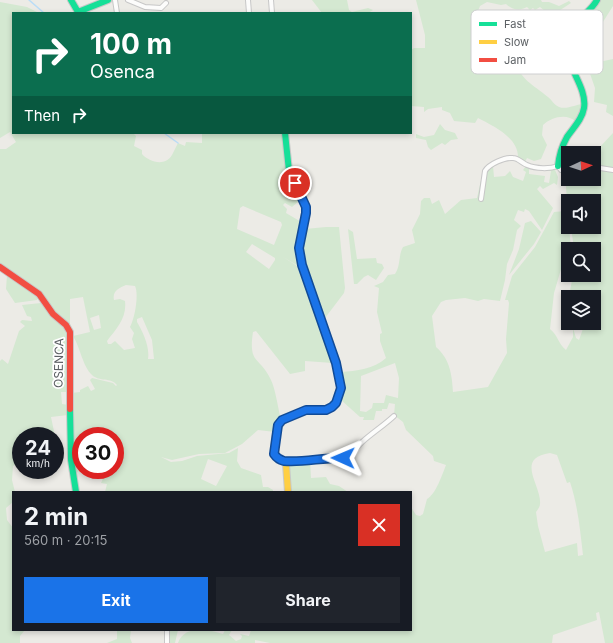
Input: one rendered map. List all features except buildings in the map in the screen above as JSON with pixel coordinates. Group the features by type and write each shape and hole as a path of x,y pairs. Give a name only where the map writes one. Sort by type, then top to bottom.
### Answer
{"street":[{"path":"71,0 78,12 108,0"},
{"path":"115,0 117,12"},
{"path":"128,0 145,7 160,8 166,3"},
{"path":"248,0 249,12"},
{"path":"271,0 272,12"},
{"path":"590,10 597,0"},
{"path":"558,166 566,138 580,119 585,105 584,97 574,74"},
{"path":"285,134 290,171 306,207 299,248 302,265 336,363 341,388 336,403 326,410 306,410 287,416 278,425 274,454 276,458 283,461 349,457 359,444 370,437 394,416"},
{"path":"481,198 485,171 493,164 513,158 528,166 552,168 558,166"},
{"path":"558,166 561,170"},
{"path":"601,168 613,170"},
{"name":"OSENCA","path":"0,267 39,294 53,314 66,325 70,332 69,385 71,460 76,491"},
{"path":"283,461 288,469 288,491"},
{"path":"167,643 168,631"}],"green space":[{"path":"312,0 347,0 349,10 352,12 321,12"},
{"path":"416,0 541,0 542,2 549,2 559,6 569,1 571,3 560,10 544,10 540,7 535,10 533,8 530,10 527,7 516,9 511,8 506,4 501,5 487,2 480,6 478,10 471,10 471,74 521,74 527,81 559,107 565,108 584,104 576,122 572,119 560,117 555,118 543,125 542,135 547,145 541,159 534,161 527,158 525,162 518,157 514,144 504,133 478,118 475,123 454,121 450,113 442,110 442,107 428,109 424,112 424,107 412,106 412,49 425,48 425,35"},
{"path":"599,0 613,0 613,6 603,22 603,10 590,10"},
{"path":"0,2 27,7 37,12 12,12 12,134 134,134 136,136 134,146 142,150 142,154 145,157 153,161 161,162 169,159 178,143 185,146 186,142 202,143 202,134 284,134 288,180 296,189 298,202 292,207 285,203 283,205 287,209 286,213 303,223 300,267 283,257 302,269 333,363 305,361 305,371 290,374 256,331 253,332 252,350 256,359 267,372 274,388 281,421 275,432 258,430 242,444 225,453 199,454 172,460 161,457 171,462 182,461 197,456 229,453 238,448 237,461 241,468 261,475 263,487 268,487 273,491 105,491 107,484 101,483 103,479 124,479 124,427 72,427 72,432 71,393 80,392 80,390 88,386 91,391 95,389 90,380 92,378 113,383 116,386 117,385 112,381 92,375 86,367 73,336 90,332 83,297 70,299 70,325 68,326 38,293 0,265 0,149 6,149 16,142 10,132 0,138","holes":["243,206 281,222 282,225 274,245 237,229 240,208","252,244 275,258 269,269 246,252","126,285 135,286 137,295 135,312 130,327 134,333 132,339 135,348 124,350 115,341 111,344 108,344 107,341 123,318 125,307 125,301 120,299 114,300 114,294 117,290","99,315 101,328 94,330 90,318","142,317 152,340 154,359 148,359 147,345 144,335 137,322 137,319","208,459 227,466 216,486 201,479"]},
{"path":"368,8 373,10 370,12 352,12"},
{"path":"613,59 613,116 606,112 607,105 594,102 595,88 590,74 603,74 603,61"},
{"path":"440,124 445,130 455,133 458,139 451,140 445,145 442,143 431,150 428,147 426,140 416,138 416,134 424,137 434,135"},
{"path":"613,133 613,168 601,167 601,146"},
{"path":"493,166 494,177 505,176 510,171 513,177 523,181 526,172 523,170 526,166 555,170 558,177 557,185 554,183 543,189 540,186 537,189 553,208 542,230 529,211 525,209 524,212 518,210 514,220 521,226 517,230 513,250 507,264 500,301 484,299 478,301 465,298 446,300 441,302 432,316 436,347 447,362 451,373 453,392 488,387 507,353 506,339 509,303 508,300 505,300 512,276 535,247 554,212 561,211 561,234 570,234 570,242 561,242 561,269 554,293 550,329 566,350 573,337 573,330 576,338 579,340 583,330 601,330 601,290 570,290 572,282 601,282 601,242 573,242 572,234 601,234 601,194 566,194 566,186 601,186 601,169 613,171 613,643 605,643 599,612 596,613 597,620 553,635 552,643 270,643 255,640 255,643 178,643 185,633 191,631 210,631 223,634 224,631 231,631 229,635 236,641 241,639 242,636 240,634 249,636 251,631 412,631 412,509 416,515 420,516 423,514 427,499 436,489 446,465 434,461 433,456 406,430 403,422 394,415 395,404 389,403 387,409 376,411 374,420 363,420 364,417 360,417 341,400 343,387 341,372 370,367 386,358 380,341 380,334 382,333 377,312 379,288 374,286 383,282 388,275 395,274 403,247 415,243 412,230 420,214 421,201 424,198 430,198 432,204 439,200 445,214 461,200 477,198 482,176","holes":["529,169 551,171 549,183 544,182 545,176 529,174","395,363 399,378 398,398 386,395 384,403 373,403 372,408 366,412 360,411 361,376","550,453 557,455 567,483 570,482 573,491 580,527 583,555 578,556 577,543 545,552 538,526 536,512 540,505 540,497 532,474 532,467 534,461 539,456"]},
{"path":"531,221 541,232 534,244 509,275 519,249 525,223"},
{"path":"339,227 345,288 344,293 322,322 302,261 302,250 305,229"},
{"path":"348,229 353,232 357,259 376,258 377,263 382,264 384,268 376,280 368,275 357,284 354,284"},
{"path":"7,275 38,296 37,300 15,303 6,289"},
{"path":"41,303 45,305 69,331 68,392 61,392 62,404 69,405 68,415 51,417 53,427 12,427 12,480 15,491 12,491 12,503 6,508 7,520 12,527 12,631 24,631 20,636 20,643 0,643 0,361 2,359 8,364 19,331 25,326 20,322 22,320 32,321 31,317 27,316 22,305"},
{"path":"310,460 311,478 326,477 330,484 339,486 346,491 290,491 288,463"},
{"path":"117,631 131,631 130,638 132,643 107,643 117,639"},
{"path":"169,631 178,631 175,643 169,643"}],"waterway":[{"path":"29,0 43,12"},
{"path":"165,134 178,143"}],"traffic: fast":[{"path":"71,0 78,12 108,0"},
{"path":"590,10 597,0"},
{"path":"558,166 560,155 567,137 579,120 584,108 582,89 575,74"},
{"path":"285,134 289,171 306,207 299,248 302,265 336,363 341,388 336,403 332,407 326,410 306,410 291,416"},
{"path":"70,409 71,460 76,491"}],"traffic: slow":[{"path":"288,491 286,464 274,454 276,432 278,427 285,419 291,416"}],"traffic: jam":[{"path":"0,267 39,294 53,314 66,325 70,332 70,409"}],"route":[{"path":"295,183 306,207 299,248 302,265 336,363 341,388 336,403 332,407 326,410 306,410 287,416 282,420 278,425 274,454 276,458 283,461 326,457 343,458"}]}
